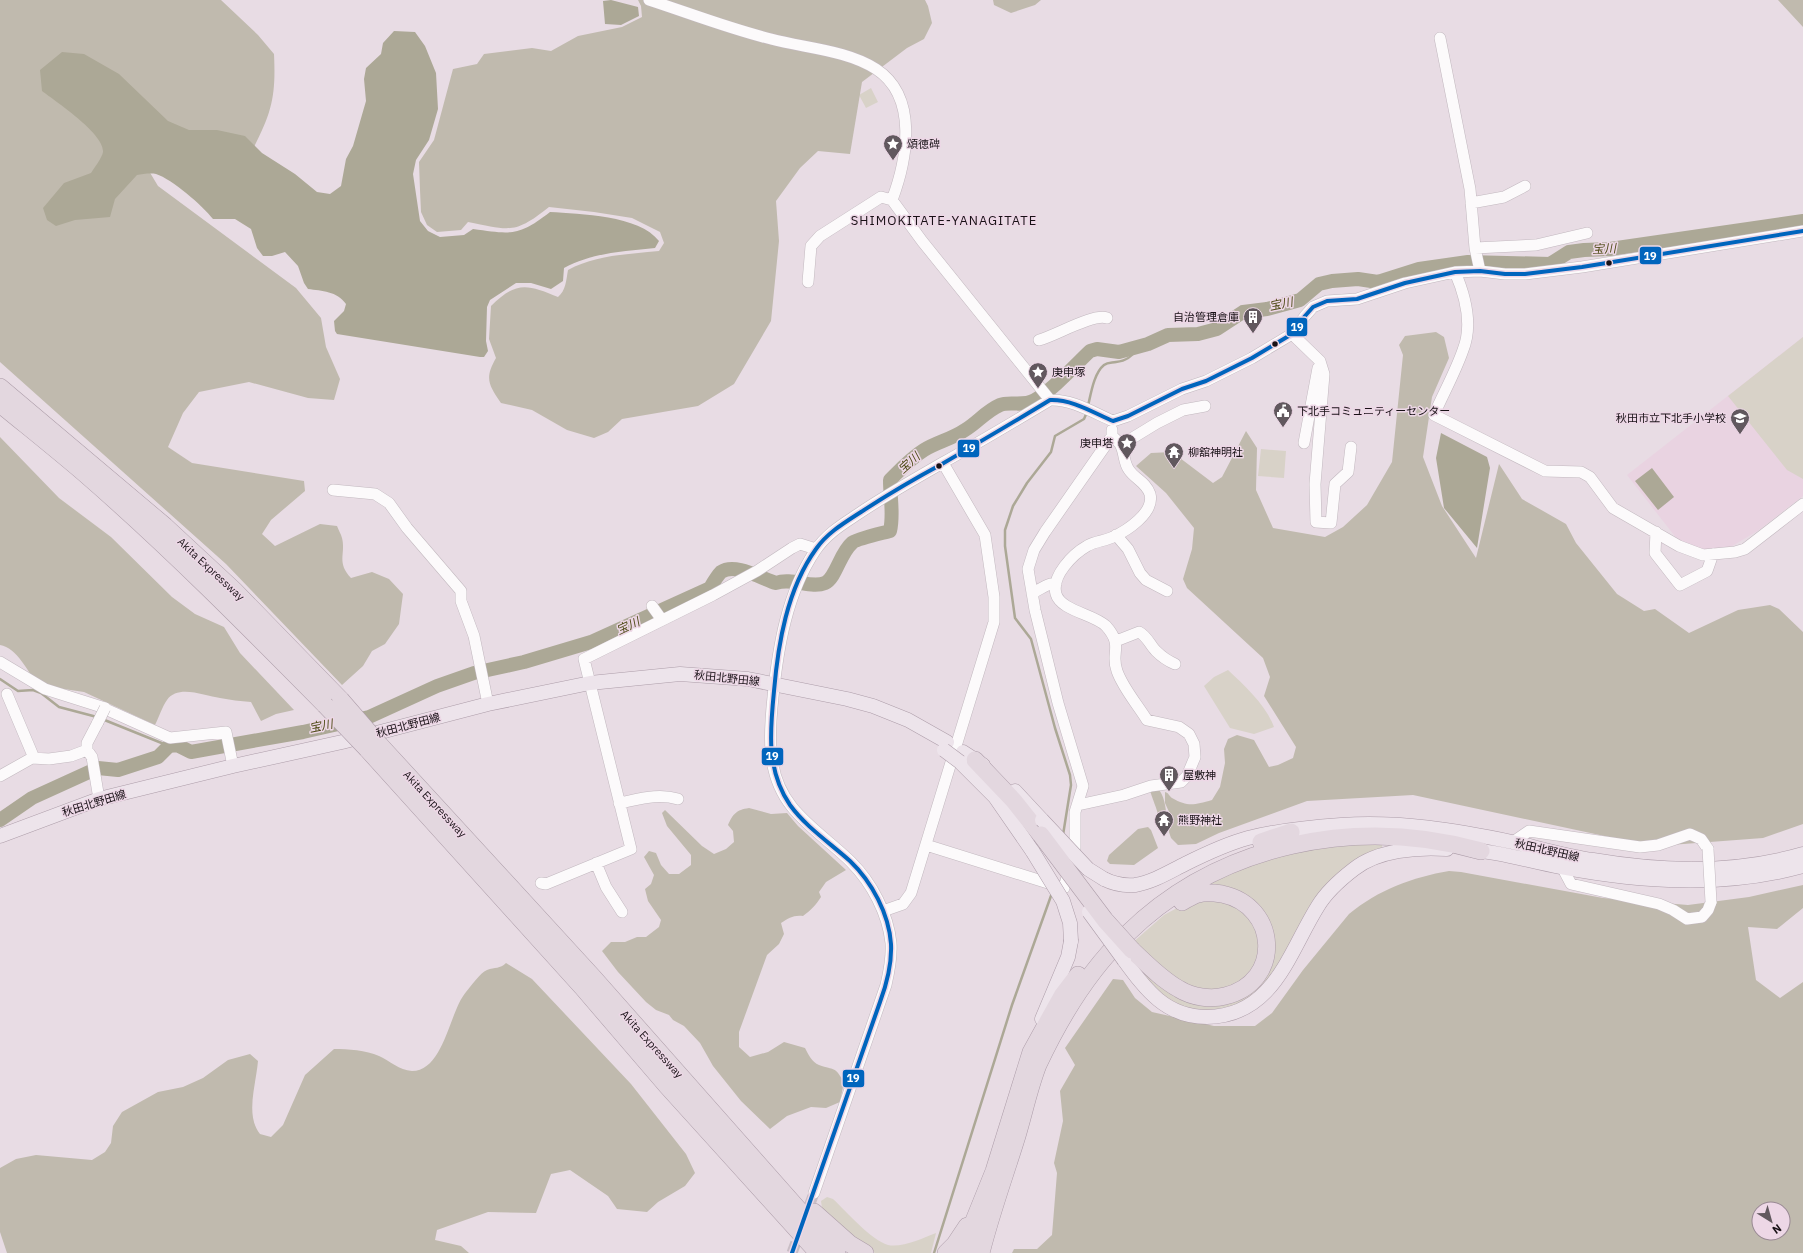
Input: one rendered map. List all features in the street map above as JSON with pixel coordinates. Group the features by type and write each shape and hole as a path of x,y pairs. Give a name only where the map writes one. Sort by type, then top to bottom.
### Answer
{"highway":[{"name":"Akita Expressway","path":"0,387 165,526 234,590 333,703 374,747 499,874 720,1120 837,1253"},
{"name":"Akita Expressway","path":"0,404 84,473 144,527 228,608 333,703"},
{"name":"Akita Expressway","path":"374,747 492,886 666,1085 818,1253"},
{"path":"966,758 998,782 1038,837 1105,920 1128,955 1180,990 1197,996 1217,998 1239,993 1256,978 1264,966 1267,938 1261,922 1248,906 1235,897 1208,893 1198,894 1172,906 1126,934"},
{"path":"964,1253 994,1170 1031,1052 1062,996 1093,955 1120,926 1150,899 1196,870 1222,856 1290,832"},
{"path":"981,1253 1038,1066 1075,999 1089,978 1126,934 1155,910 1196,883 1222,869 1277,848 1319,840 1359,836 1397,836 1450,842 1481,851"},
{"path":"720,1120 760,1155 826,1225 865,1253"},
{"path":"946,1253 955,1244 980,1206"},
{"path":"779,1210 803,1253"},
{"path":"976,1253 987,1230"}],"main road":[{"name":"秋田北野田線","path":"0,836 99,800 233,766 342,742 488,704 590,683 680,674 748,679 825,694 905,726 946,746 966,758"},
{"name":"秋田北野田線","path":"1038,837 1104,880 1123,885 1136,885 1158,878 1216,850 1248,838 1340,826 1398,825 1441,829 1513,842 1591,860 1645,868 1676,870 1746,866 1803,854"},
{"path":"1031,1052 1068,956 1071,941 1070,923 1038,837"},
{"name":"秋田北野田線","path":"1128,955 1141,983 1161,1003 1181,1013 1200,1017 1231,1014 1247,1007 1265,994 1280,974 1319,904 1332,888 1355,868 1377,856 1404,851 1436,848 1481,851 1562,867 1660,881 1740,878 1803,866"}],"street":[{"path":"649,0 770,39 836,53 876,69 900,97 907,131 899,182 892,200"},
{"path":"1440,38 1471,203 1475,251 1479,268"},
{"path":"1471,203 1504,198 1524,186"},
{"path":"808,282 811,246 820,236 882,197 892,200 922,242 1047,396 1080,407 1113,421 1182,389 1206,381 1252,358 1292,334 1313,307 1327,301 1357,299 1405,283 1479,268 1505,274 1525,274 1803,231"},
{"path":"1475,251 1536,246 1587,233"},
{"path":"1455,272 1461,287 1468,316 1464,349 1434,416 1545,471 1581,472 1585,474 1590,477 1613,508 1679,546 1703,555 1735,552 1745,548 1803,504"},
{"path":"1039,340 1076,325 1102,317 1107,318"},
{"path":"1292,334 1320,361 1324,374 1315,484 1316,522 1331,523 1335,484 1348,472 1351,447"},
{"path":"1304,443 1320,361"},
{"path":"814,1193 886,985 890,965 891,943 883,911 876,896 858,870 808,825 791,806 776,779 771,758 769,735 774,684 782,638 792,596 802,572 816,549 833,531 883,497 943,463 1047,396"},
{"path":"1121,445 1157,423 1183,410 1205,406"},
{"path":"926,845 1064,888 1075,848 1074,823 1083,786 1058,703 1028,569 1034,550 1045,532 1112,436 1113,421"},
{"path":"1078,805 1124,795 1151,786 1180,782 1187,776 1195,756 1194,744 1189,734 1179,727 1147,720 1116,670 1116,641 1105,625 1096,619 1064,604 1056,594 1056,584 1063,569 1073,556 1088,545 1116,535 1126,529 1145,514 1149,506 1151,496 1144,484 1129,469 1124,461 1121,445 1112,436"},
{"path":"883,911 898,907 907,901 926,845 994,622 994,597 985,535 943,463"},
{"path":"333,490 375,494 389,503 407,528 461,591 461,601 474,636 488,704"},
{"path":"1656,532 1656,553 1680,585 1708,571 1713,554"},
{"path":"1116,535 1128,549 1140,573 1146,580 1166,591"},
{"path":"541,883 546,884 631,849 584,660 746,577 800,544 816,549"},
{"path":"1032,592 1051,583 1056,584"},
{"path":"652,606 662,620"},
{"path":"1116,641 1139,632 1144,634 1155,651 1164,658 1176,664"},
{"path":"0,662 46,689 103,708 170,738 226,732 233,766"},
{"path":"7,694 34,758"},
{"path":"99,800 92,757 87,750 87,743 98,722 103,708"},
{"path":"0,776 34,758 49,759 71,756 87,750"},
{"path":"619,803 651,796 667,796 678,799"},
{"path":"1513,842 1529,831 1640,847 1658,845 1690,834 1701,839 1708,849 1711,902 1708,910 1702,917 1694,920 1687,919 1673,910 1659,904 1571,884 1562,867"},
{"path":"596,863 606,887 622,912"}],"shaded area":[{"path":"0,0 221,0 258,35 274,54 273,93 269,114 253,149 137,151 158,186 296,288 321,318 326,347 340,379 334,400 308,398 249,382 199,392 183,413 168,447 192,463 304,481 305,491 271,520 262,534 275,546 320,524 337,526 342,538 342,558 344,567 351,578 372,572 389,579 403,594 399,624 385,644 372,651 363,666 342,685 226,564 0,362"},
{"path":"611,0 638,7 639,16 621,25 605,24 603,1"},
{"path":"638,0 925,0 932,23 924,39 907,48 862,82 850,154 818,151 800,168 776,201 779,241 771,321 734,384 698,406 622,419 608,432 594,438 567,430 532,410 501,403 493,391 489,377 492,365 496,358 489,339 491,306 508,292 522,287 538,289 558,297 564,288 568,270 589,261 601,258 624,254 659,251 664,243 660,232 632,218 549,207 527,222 511,228 493,227 468,222 461,230 437,232 427,225 421,212 419,162 434,140 453,69 477,64 484,54 532,48 551,51 578,36 622,27 642,17 641,6"},
{"path":"993,0 1041,0 1035,5 1011,13 994,5"},
{"path":"1778,0 1803,0 1803,27"},
{"path":"394,31 415,32 425,46 436,73 438,109 429,140 416,160 413,174 420,221 428,231 440,237 464,235 473,229 497,232 514,232 530,226 550,212 592,215 624,221 650,232 659,241 655,248 597,256 574,263 564,268 563,281 551,289 531,283 516,283 490,300 487,307 486,341 488,351 484,357 480,357 337,334 335,331 334,321 344,311 346,304 338,296 329,292 308,289 304,283 298,266 285,252 272,256 263,256 257,248 251,229 235,219 213,219 187,194 170,181 156,174 137,175 115,199 110,217 75,220 56,226 47,220 43,208 64,183 91,173 100,160 103,152 96,136 88,127 42,91 40,70 62,52 84,54 119,74 168,121 189,130 217,130 245,136 262,153 295,174 317,192 330,194 341,186 346,159 353,146 366,101 364,79 366,68 381,54 383,43"},
{"path":"871,88 878,102 866,108 859,95"},
{"path":"1436,332 1444,337 1449,358 1432,397 1423,457 1442,506 1476,558 1499,464 1522,499 1566,524 1576,543 1617,594 1644,611 1655,609 1689,633 1738,610 1770,605 1779,609 1803,632 1803,824 1763,838 1670,845 1637,843 1413,795 1307,801 1219,833 1196,844 1178,845 1171,838 1169,832 1170,814 1165,803 1165,792 1172,798 1187,804 1196,804 1212,800 1220,787 1225,763 1224,749 1228,739 1237,735 1254,740 1269,767 1278,765 1293,758 1296,747 1264,696 1270,677 1263,658 1187,588 1183,579 1192,549 1194,528 1166,493 1136,466 1151,453 1172,452 1213,483 1222,477 1246,431 1257,448 1256,490 1273,528 1325,537 1343,527 1367,505 1392,462 1403,355 1399,345 1405,336"},
{"name":"秋田市立下北手小学校","path":"1803,337 1803,496 1759,530 1729,548 1700,551 1677,539 1627,475"},
{"path":"1803,337 1803,479 1787,470 1728,396"},
{"path":"1441,433 1487,457 1490,468 1477,548 1444,508 1436,458"},
{"path":"0,437 59,498 111,537 172,597 195,614 224,627 240,653 294,710 276,714 261,721 251,702 185,692 172,695 167,700 155,725 84,692 37,685 17,655 6,647 0,645"},
{"path":"1261,449 1286,451 1284,478 1258,476"},
{"path":"1652,468 1674,497 1658,510 1635,481"},
{"path":"1228,670 1248,689 1266,711 1274,727 1254,734 1230,728 1204,686 1214,677"},
{"path":"1150,789 1159,790 1163,797 1166,808 1164,828 1160,829 1155,824 1159,819"},
{"path":"749,808 771,814 787,813 798,826 846,870 826,882 819,892 821,897 806,914 803,916 791,917 781,923 784,934 779,944 767,955 739,1032 739,1047 750,1057 768,1052 784,1042 805,1048 810,1058 814,1062 834,1069 841,1077 844,1082 840,1102 826,1108 811,1107 787,1116 770,1129 741,1101 713,1066 700,1043 684,1026 673,1020 669,1015 656,1010 646,1002 618,972 602,951 611,942 625,942 637,937 646,937 659,927 661,920 648,901 645,889 651,884 654,875 644,857 649,851 656,853 661,865 669,874 679,874 691,865 691,855 667,826 662,813 665,810 702,846 714,854 726,849 734,842 733,831 728,825 736,813"},
{"path":"1148,827 1151,830 1158,848 1134,865 1110,864 1107,861 1109,855 1138,829"},
{"path":"1381,840 1383,850 1360,860 1257,996 1222,1013 1178,1007 1153,988 1127,959 1198,1001 1265,973 1250,902 1188,892 1272,855"},
{"path":"1449,871 1461,872 1603,898 1688,905 1749,897 1803,885 1803,908 1777,929 1748,927 1756,980 1780,998 1803,982 1803,1253 1012,1253 1014,1249 1037,1249 1052,1235 1057,1173 1054,1163 1063,1121 1060,1091 1075,1065 1065,1048 1113,979 1123,980 1135,998 1152,1012 1214,1026 1255,1026 1272,1013 1303,970 1349,914 1384,891 1422,877"},
{"path":"1217,897 1238,903 1262,937 1252,977 1212,994 1180,984 1131,944 1164,915 1190,901"},
{"path":"506,963 532,979 631,1084 686,1154 695,1173 685,1186 658,1202 647,1212 617,1209 608,1196 570,1170 551,1174 536,1213 488,1212 437,1230 435,1240 461,1246 469,1253 7,1253 0,1232 0,1168 16,1159 36,1155 92,1160 105,1152 111,1143 113,1126 122,1112 158,1092 183,1087 203,1078 228,1060 250,1054 258,1061 252,1109 253,1118 260,1134 271,1137 283,1125 305,1075 334,1049 368,1052 407,1070 412,1071 423,1068 432,1061 439,1051 460,1001 466,992 481,974 487,970 499,967"},
{"path":"827,1197 833,1199 874,1238 888,1245 894,1246 906,1244 936,1233 931,1253 875,1253 865,1249 822,1208 821,1201"}],"waterway":[{"name":"宝川","path":"0,820 32,798 98,768 118,770 158,757 169,746 177,745 191,752 303,732 369,717 437,686 474,673 524,662 591,642 710,588 721,572 727,569 741,570 776,583 788,581 814,585 825,583 832,576 844,553 854,541 890,531 892,512 890,480 910,460 929,447 960,433 990,410 1000,405 1021,404 1035,400 1057,383 1090,351 1097,349 1119,352 1148,344 1168,335 1198,334 1217,329 1243,312 1267,309 1300,300 1319,284 1332,281 1358,279 1378,282 1419,269 1468,262 1550,264 1569,252 1610,249 1803,221"},
{"path":"1088,406 1093,384 1104,365 1126,359 1132,355 1138,347"},
{"path":"1063,835 1071,785 1070,775 1055,728 1031,639 1015,618 1005,546 1005,530 1013,506 1027,483 1051,452 1055,436 1084,419 1087,412"},
{"path":"0,679 18,691 33,690 41,693 59,707 97,717"},
{"path":"102,719 169,746"},
{"path":"934,1253 1012,1005 1052,893"}],"tunnel":[{"path":"792,1253 814,1193"}],"transit line":[{"name":"19","path":"792,1253 883,995 891,959 890,933 887,921 872,889 858,869 796,813 782,792 773,764 771,721 781,636 791,599 798,581 820,543 842,524 891,493 1050,400 1058,400 1075,404 1113,421 1128,416 1182,389 1206,381 1252,358 1292,334 1313,307 1327,301 1357,299 1405,283 1455,272 1480,271 1505,274 1525,274 1582,267 1803,231"}],"place":[{"name":"頌徳碑","path":"893,161"},
{"name":"自治管理倉庫","path":"1253,334"},
{"name":"庚申塚","path":"1038,389"},
{"name":"下北手コミュニティーセンター","path":"1283,428"},
{"name":"秋田市立下北手小学校","path":"1740,435"},
{"name":"庚申塔","path":"1127,460"},
{"name":"柳舘神明社","path":"1174,469"},
{"name":"屋敷神","path":"1169,792"},
{"name":"熊野神社","path":"1164,837"}],"district":[{"name":"SHIMOKITATE-YANAGITATE","path":"944,220"}]}
